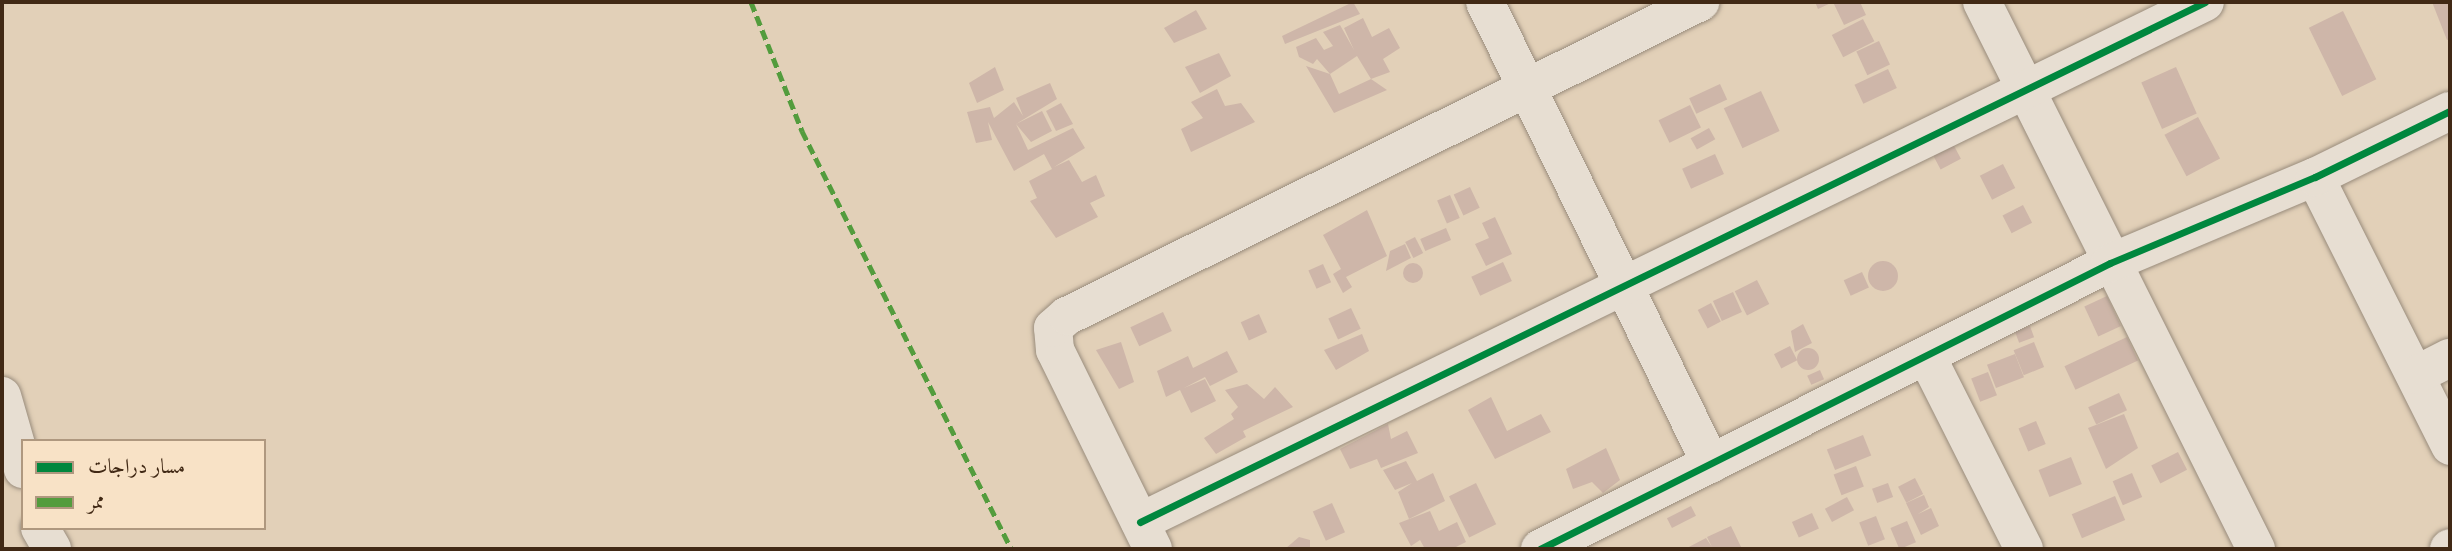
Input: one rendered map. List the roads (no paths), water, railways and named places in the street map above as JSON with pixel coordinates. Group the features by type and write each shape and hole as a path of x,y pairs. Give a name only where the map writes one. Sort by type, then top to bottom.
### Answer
{"street":[{"path":"1485,2 1523,88 1620,287 1711,464"},
{"path":"1700,2 1079,309 1053,328 1055,350 1147,536 1620,287 2204,2"},
{"path":"1982,2 2110,263 2256,549"},
{"path":"1540,549 1928,359 2110,263 2315,177 2450,111"},
{"path":"2315,177 2450,446"},
{"path":"2416,375 2450,358"},
{"path":"1928,359 2024,549"},
{"path":"2,396 21,462"},
{"path":"41,530 52,549"}]}
